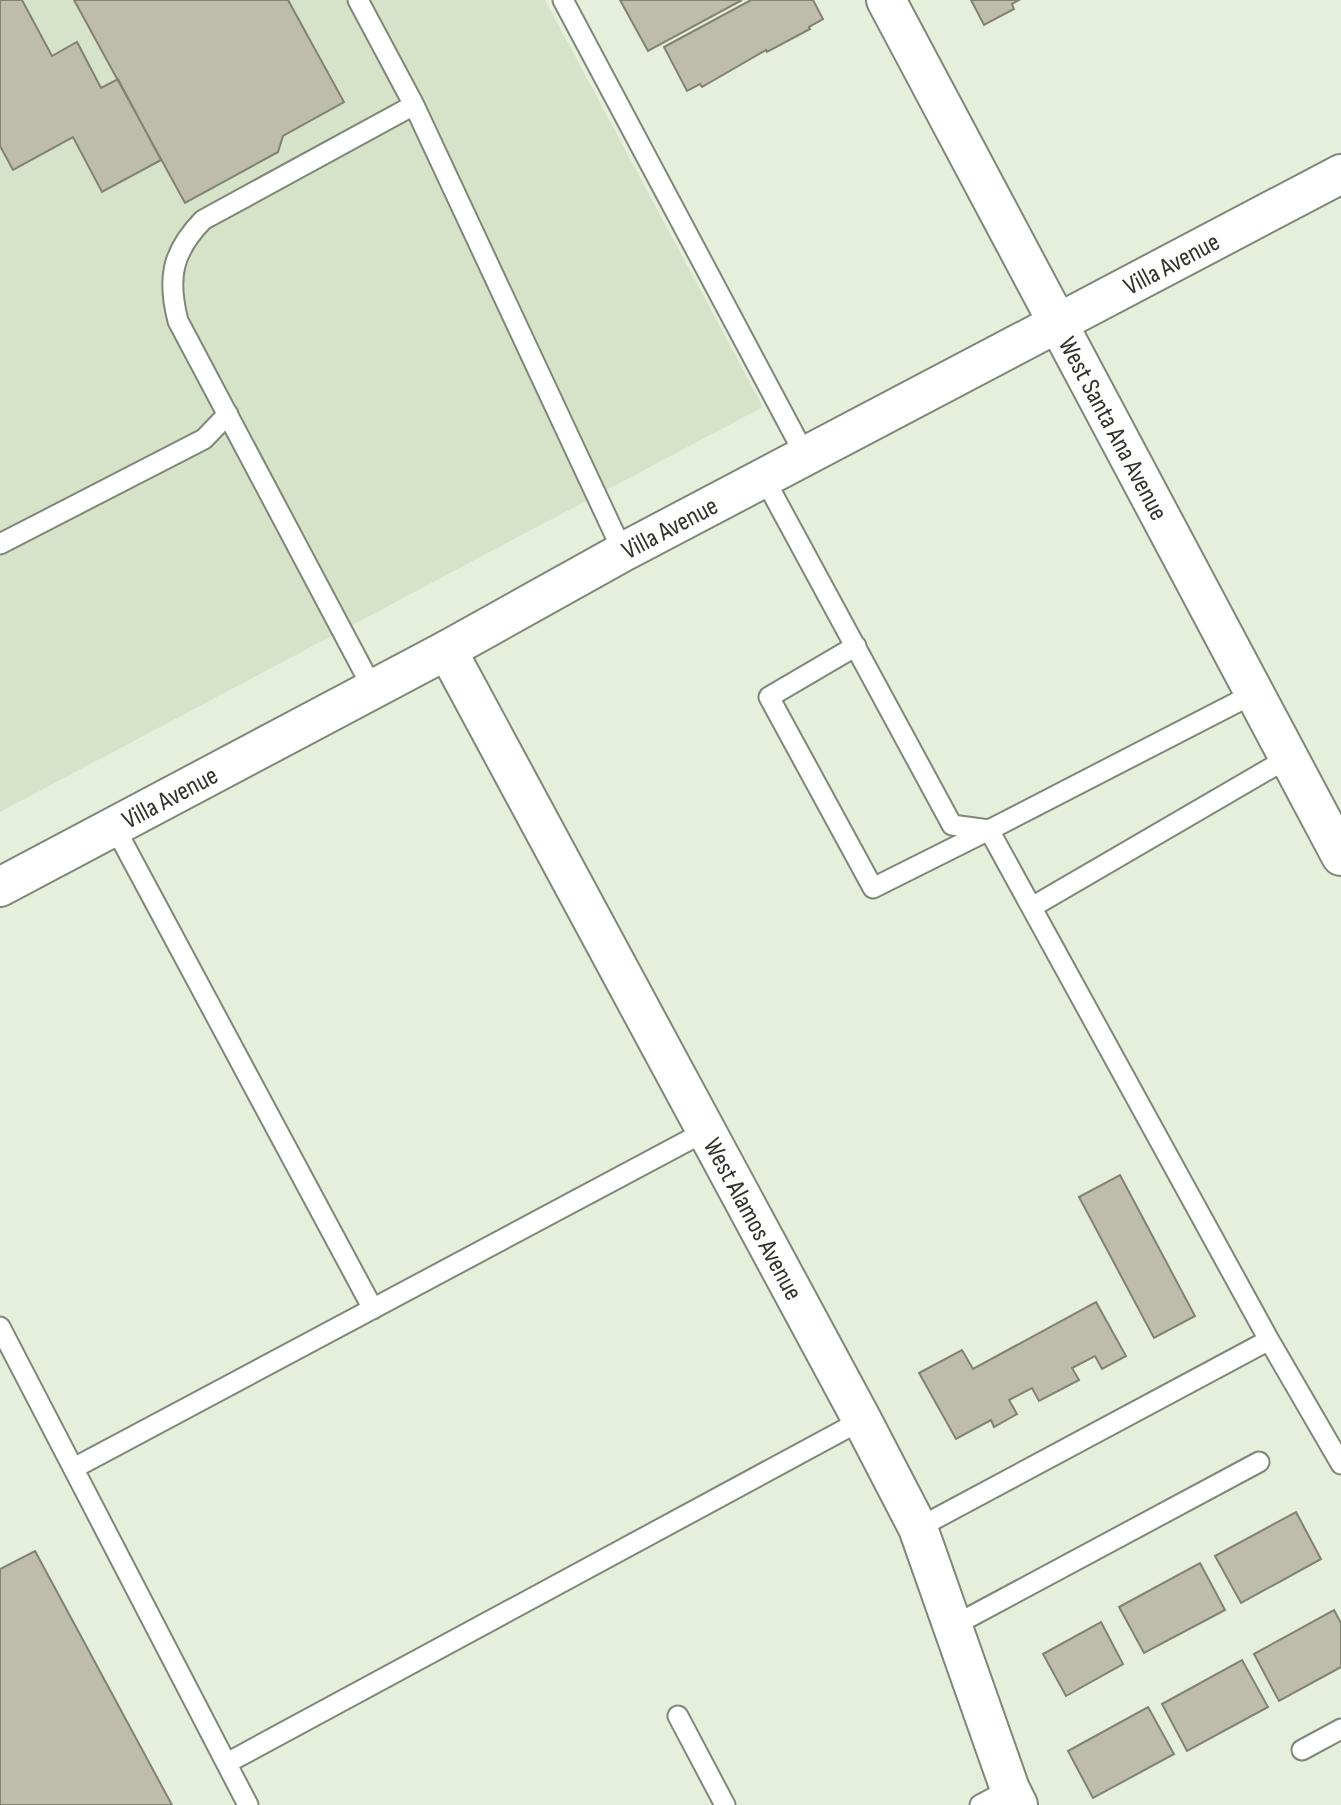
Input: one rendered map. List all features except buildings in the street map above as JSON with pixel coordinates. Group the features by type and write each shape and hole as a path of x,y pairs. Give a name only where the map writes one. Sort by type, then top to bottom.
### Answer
{"street":[{"name":"West Santa Ana Avenue","path":"886,0 1341,856"},
{"name":"Villa Avenue","path":"0,887 447,650 805,455 1341,174"},
{"name":"West Alamos Avenue","path":"447,650 918,1528 953,1626 1003,1800"}],"lane":[{"path":"358,0 414,105 623,552"},
{"path":"563,0 805,455"},
{"path":"373,689 178,321 171,296 178,253 188,236 203,220 414,105"},
{"path":"0,544 204,439 228,414"},
{"path":"764,478 952,825 989,830"},
{"path":"856,646 769,697 873,888 1255,693"},
{"path":"1032,907 1288,758"},
{"path":"114,826 373,1310"},
{"path":"989,830 1269,1340 1341,1464"},
{"path":"74,1468 706,1131"},
{"path":"0,1326 248,1805"},
{"path":"918,1528 1269,1340"},
{"path":"227,1763 862,1420"},
{"path":"953,1626 1259,1462"},
{"path":"678,1716 716,1802"},
{"path":"1302,1750 1341,1729"}],"shaded area":[{"path":"0,0 545,0 763,407 0,812"}]}
